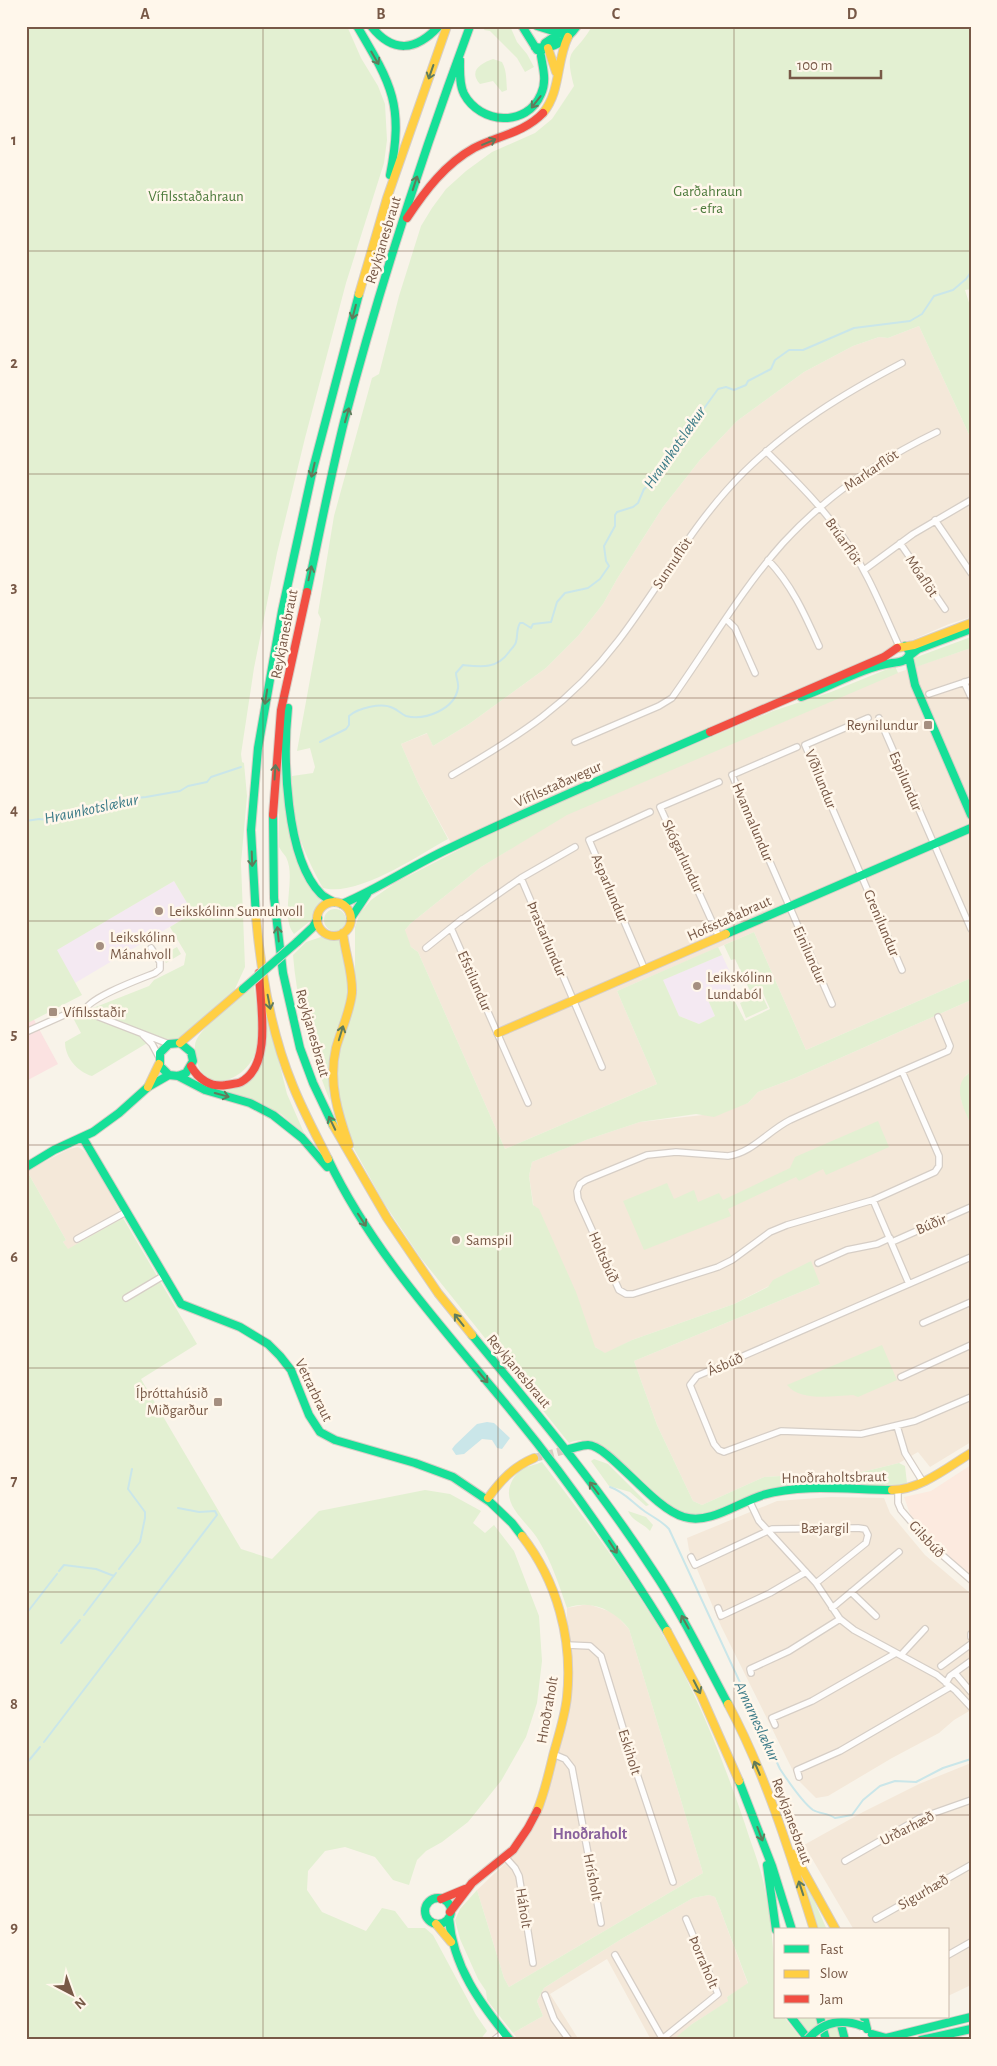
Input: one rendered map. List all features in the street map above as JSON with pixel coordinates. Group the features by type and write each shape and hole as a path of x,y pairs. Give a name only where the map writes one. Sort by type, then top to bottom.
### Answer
{"main road":[{"path":"357,26 387,78 396,101 398,135 387,198"},
{"path":"371,26 389,43 403,46 421,43 428,39 439,26"},
{"name":"Reykjanesbraut","path":"447,26 387,198 363,277 313,468 291,566 266,696 257,757 251,830 253,883 260,954 279,1048 293,1087 337,1179 361,1219 419,1300 524,1427 598,1525 630,1571 671,1637 701,1694 734,1770 766,1850 791,1928"},
{"name":"Reykjanesbraut","path":"470,26 434,124 400,229 333,466 278,733 272,821 274,898 283,973 300,1048 313,1083 336,1132 387,1218 438,1293 557,1438 652,1568 676,1606 731,1710 788,1845 813,1928"},
{"path":"522,26 542,49 558,80"},
{"path":"460,52 461,84 467,99 481,113 499,119 520,116 537,102 546,81 542,49 535,26"},
{"path":"535,26 553,31 568,31"},
{"path":"542,49 577,26"},
{"path":"400,229 429,185 447,167 469,151 538,119 551,102 558,80 560,55 568,31"},
{"name":"Vífilsstaðavegur","path":"180,1043 305,936 325,905 338,903 368,893 446,849 524,813 884,657 899,647 914,645 971,623"},
{"name":"Vífilsstaðavegur","path":"764,710 820,691 882,664 905,661 918,649 971,629"},
{"path":"915,685 909,649 899,647 895,658 900,661 915,685 971,815"},
{"path":"287,689 286,770 294,828 306,870 313,886 325,899 338,903 348,910 351,918"},
{"name":"Hofsstaðabraut","path":"498,1033 971,828"},
{"name":"Vífilsstaðavegur","path":"305,936 325,933 334,936 343,933 368,893"},
{"path":"318,918 318,924 325,933"},
{"path":"343,933 352,986 350,1001 335,1053 333,1084 336,1107 356,1165"},
{"path":"191,1066 198,1077 220,1086 241,1081 250,1075 255,1068 263,1044 259,987 260,954"},
{"name":"Vífilsstaðavegur","path":"189,1048 197,1030"},
{"path":"26,1167 54,1150 83,1138 119,1113 148,1086 186,1073 191,1066 193,1057 189,1048 180,1043 169,1044 162,1049 148,1086"},
{"path":"159,1060 162,1069 174,1076 185,1078 205,1090 250,1104 277,1117 306,1142 337,1179"},
{"name":"Vetrarbraut","path":"83,1138 178,1300 184,1306 247,1330 278,1352 293,1373 314,1425 322,1434 330,1439 432,1468 488,1498"},
{"name":"Hnoðraholtsbraut","path":"569,1448 589,1445 602,1451 664,1508 683,1517 694,1519 708,1517 775,1491 793,1488 898,1490 923,1482 971,1453"},
{"path":"488,1498 515,1466 534,1458"},
{"name":"Hnoðraholt","path":"450,1915 467,1888 506,1858 532,1823 543,1796 567,1696 567,1645 560,1613 550,1582 541,1563 522,1534 488,1498"},
{"path":"788,1845 802,1866 835,1928"},
{"path":"766,1850 776,1928"},
{"name":"Hnoðraholt","path":"441,1899 467,1888"},
{"path":"452,1943 447,1902 441,1899 431,1900 425,1908 427,1919 436,1924 452,1943 478,2000 510,2040"},
{"path":"436,1924 443,1923 450,1915"},
{"path":"792,2018 808,2039 821,2026 832,2022 845,2021 886,2038 971,2016"},
{"path":"820,2018 826,2040"},
{"path":"839,2018 845,2040"},
{"path":"864,2018 870,2032"},
{"path":"921,2040 971,2029"}],"street":[{"name":"Sunnuflöt","path":"452,775 519,735 562,702 585,679 619,640 707,513 766,451 828,404 902,363"},
{"name":"Markarflöt","path":"575,742 659,706 672,698 747,587 784,542 820,506 858,476 900,450 937,432"},
{"name":"Brúarflöt","path":"766,451 820,506 844,537 864,570 899,647"},
{"name":"Móaflöt","path":"864,570 935,520 971,500"},
{"path":"935,520 971,574"},
{"name":"Móaflöt","path":"900,543 945,609"},
{"path":"768,560 779,571 795,596 819,646"},
{"path":"726,619 735,628 755,673"},
{"path":"929,694 968,681 971,697"},
{"name":"Víðilundur","path":"861,876 805,745 868,718"},
{"name":"Espilundur","path":"879,718 971,929"},
{"name":"Hvannalundur","path":"789,907 732,775 797,747"},
{"name":"Skógarlundur","path":"719,782 660,807 720,937"},
{"name":"Asparlundur","path":"645,970 589,840 650,812"},
{"path":"426,948 463,918 520,878 575,847"},
{"name":"Grenilundur","path":"861,876 902,970"},
{"name":"Þrastarlundur","path":"520,878 602,1067"},
{"name":"Einilundur","path":"789,907 832,1004"},
{"name":"Efstilundur","path":"451,928 528,1102"},
{"path":"84,1012 86,1006 96,1000 160,969 160,962 152,948"},
{"path":"26,1032 69,1011 84,1012 169,1044"},
{"name":"Holtsbúð","path":"902,1071 940,1162 937,1170 932,1174 873,1200 787,1225 770,1232 732,1260 718,1267 630,1294 622,1292 617,1286 578,1199 577,1191 579,1186 586,1180 632,1160 654,1153 676,1152 736,1155 751,1148 789,1121 902,1071 948,1051 950,1046 938,1017"},
{"path":"142,1033 152,1044 159,1060"},
{"path":"873,1200 909,1284"},
{"name":"Búðir","path":"891,1240 971,1207"},
{"path":"77,1239 126,1212"},
{"path":"818,1263 847,1250 891,1240"},
{"name":"Ásbúð","path":"971,1257 702,1374 694,1378 690,1385 714,1444 722,1451 730,1450 781,1431 850,1435 897,1426 918,1420 971,1397"},
{"path":"126,1298 163,1276"},
{"path":"923,1323 971,1302"},
{"path":"901,1377 971,1344"},
{"path":"897,1426 905,1453 923,1482"},
{"name":"Gilsbúð","path":"898,1490 898,1503 901,1510 934,1548 971,1580"},
{"name":"Bæjargil","path":"749,1500 759,1521 816,1582 840,1619 854,1630 929,1670 971,1707"},
{"name":"Bæjargil","path":"691,1557 695,1565 767,1530 784,1527 858,1528 866,1531 868,1538 866,1543 816,1582"},
{"path":"832,1608 899,1552"},
{"path":"718,1608 721,1616 770,1593 806,1572"},
{"path":"851,1592 876,1616"},
{"path":"751,1673 750,1669 789,1651 840,1619"},
{"path":"775,1725 772,1718 812,1701 899,1654 925,1629"},
{"path":"940,1666 971,1644"},
{"name":"Eskiholt","path":"567,1645 590,1646 601,1656 636,1771 674,1882"},
{"path":"948,1661 971,1692"},
{"path":"797,1770 840,1751 948,1685 956,1672 971,1661"},
{"name":"Hrísholt","path":"553,1754 565,1759 572,1768 601,1923"},
{"path":"794,1764 799,1777"},
{"name":"Urðarhæð","path":"845,1861 920,1818 971,1800"},
{"name":"Háholt","path":"506,1858 519,1876 533,1963"},
{"name":"Sigurhæð","path":"876,1919 971,1865"},
{"name":"Þorraholt","path":"615,1955 661,2039 718,1994 686,1919"},
{"path":"950,1954 971,1942"},
{"path":"546,1995 554,2019 569,2040"},
{"path":"494,2040 504,2032"}],"shaded area":[{"path":"919,326 971,439 971,617 949,624 660,749 451,843 418,783 401,744 428,733 433,746 469,724 546,668 578,636 603,604 663,507 700,460 737,421 804,372 853,346 879,337 888,338"},
{"path":"971,648 971,978 806,1050 754,932 617,991 657,1084 505,1149 418,952 411,947 405,935 405,930 410,924 481,867 567,814 891,675"},
{"path":"174,881 193,913 75,983 56,950"},
{"name":"Leikskólinn Lundaból","path":"722,955 733,979 728,981 733,993 723,997 722,993 708,1000 715,1016 699,1024 679,1016 662,980"},
{"path":"971,1000 971,1072 966,1075 961,1100 971,1125 971,1442 930,1467 918,1452 899,1463 850,1475 764,1477 702,1505 693,1501 657,1425 634,1361 820,1284 769,1286 734,1304 632,1340 605,1354 587,1341 534,1209 529,1176 532,1162 583,1141 640,1122 703,1115 748,1103 758,1092 795,1078"},
{"path":"26,1005 58,1064 26,1081"},
{"path":"78,1147 92,1160 123,1218 68,1250 63,1242 66,1240 27,1171 69,1149"},
{"path":"971,1465 971,1575 952,1561 928,1536 910,1514 904,1497 931,1491"},
{"path":"831,1497 884,1498 890,1513 925,1555 971,1594 971,1710 954,1720 939,1733 828,1796 816,1798 797,1779 721,1626 689,1550 687,1538 777,1501"},
{"path":"588,1604 614,1613 629,1629 703,1873 509,1987 504,1978 477,1890 513,1856 526,1839 537,1819 566,1712 567,1608"},
{"path":"971,1763 971,1985 950,1995 950,1928 853,1928 804,1845 863,1812 919,1784"},
{"path":"709,1895 715,1897 748,1984 727,1997 729,2001 692,2024 674,2040 649,2040 650,2038 607,1959 550,1994 579,2040 519,2040 513,2033 543,2016 537,2001 544,1988 623,1938 693,1898"}],"green space":[{"name":"Vífilsstaðahraun","path":"26,26 347,26 361,58 378,86 385,104 387,140 384,163 346,283 305,438 277,553 254,668 241,754 242,762 244,763 247,796 241,863 245,967 234,991 180,1039 169,1040 88,1010 149,986 154,980 184,965 186,954 170,927 193,913 174,881 57,950 82,995 26,1024"},
{"path":"486,26 510,26 517,42 527,54 534,67 525,72 517,58 490,31 484,30"},
{"name":"Garðahraun - efra","path":"592,26 971,26 971,289 965,290 971,309 971,439 919,326 888,338 879,337 853,346 804,372 737,421 700,460 663,507 603,604 578,636 546,668 469,724 433,746 427,733 401,744 418,783 448,839 370,881 353,887 323,888 298,834 292,805 292,776 313,773 315,767 310,748 297,751 321,619 318,613 334,516 372,378 379,374 399,296 421,226 432,208 446,189 466,171 492,152 535,133 552,119 574,86 570,64 572,52"},
{"path":"493,59 502,62 505,69 507,90 502,92 493,81 480,84 475,75 480,65"},
{"path":"971,637 971,648 913,668 914,658"},
{"path":"895,666 898,673 567,815 481,867 405,930 411,947 418,952 505,1149 657,1084 617,991 718,947 722,955 663,980 679,1016 699,1024 715,1016 708,1000 721,993 724,997 731,994 745,1021 770,1009 762,991 752,995 735,959 731,960 724,945 754,932 806,1050 971,978 971,1000 795,1078 758,1092 748,1103 714,1117 696,1114 640,1122 586,1140 532,1162 529,1176 533,1205 539,1209 576,1292 595,1347 605,1353 632,1340 734,1304 768,1287 773,1280 811,1261 820,1284 634,1361 657,1425 693,1501 702,1505 764,1477 850,1475 899,1463 905,1466 907,1483 904,1485 780,1487 705,1515 682,1515 656,1496 612,1454 597,1445 583,1440 569,1443 420,1257 384,1203 353,1147 341,1113 337,1083 339,1055 355,996 355,927 360,913 371,900 395,883 474,842 571,796 773,711 831,692"},
{"path":"279,770 282,770 310,885 322,903 314,918 294,934 288,917 289,866 286,857 279,847"},
{"path":"335,909 343,912 346,920 343,928 335,931 327,928 324,920 327,912"},
{"path":"321,937 341,939 349,988 329,1074 330,1101 301,1011 293,955 306,942"},
{"path":"177,947 181,954 166,963 160,953 163,951 164,954"},
{"path":"254,986 258,1018 258,1043 256,1051 251,1062 235,1077 215,1081 207,1077 200,1069 196,1057 196,1041 213,1020"},
{"path":"761,993 768,1008 746,1018 740,1003"},
{"path":"267,1013 287,1094 305,1135 281,1114 262,1104 220,1091 252,1078"},
{"path":"71,1014 112,1023 149,1042 92,1076 77,1068 67,1054 65,1042 81,1033"},
{"path":"971,1072 971,1125 962,1104 960,1090 961,1083"},
{"path":"878,1121 889,1147 826,1175 823,1169 799,1181 796,1177 728,1209 731,1216 644,1250 623,1201 667,1183 674,1199 694,1190 698,1202 719,1193 723,1200 790,1168 795,1157"},
{"path":"27,1171 66,1240 63,1242 68,1249 123,1218 197,1344 141,1379 241,1549 272,1559 319,1511 425,1490 450,1494 481,1511 473,1523 485,1533 494,1525 514,1551 539,1616 542,1661 537,1703 526,1737 501,1781 468,1822 442,1842 426,1851 417,1860 409,1885 393,1880 375,1857 345,1847 325,1851 308,1871 307,1890 322,1912 366,1931 382,1908 395,1911 408,1928 425,1928 433,1935 476,2015 487,2031 480,2040 26,2040"},
{"path":"882,1345 897,1380 858,1397 853,1395 809,1396 800,1394 787,1385"},
{"path":"594,1459 608,1464 649,1505 646,1506 630,1492 609,1486 591,1461"},
{"path":"542,1462 628,1579 668,1644 694,1694 736,1798 762,1877 770,1918 773,1951 774,2018 785,2018 799,2036 799,2040 674,2039 692,2024 728,2001 727,1997 748,1983 715,1897 709,1895 693,1898 623,1938 544,1988 537,2001 543,2016 513,2033 487,2000 486,1991 478,1979 460,1939 455,1920 460,1909 477,1890 504,1978 509,1987 703,1873 629,1629 616,1616 601,1608 585,1605 567,1608 544,1549 535,1534 513,1507 510,1499 511,1483 522,1469"},
{"path":"628,1511 646,1517 653,1525 650,1531 633,1518"},
{"path":"803,1875 826,1928 818,1928 801,1876"},
{"path":"796,2018 819,2018 820,2023 809,2032"},
{"path":"823,2018 835,2018 841,2040 829,2040"}],"water":[{"path":"494,1423 510,1438 502,1449 497,1448 492,1440 482,1439 464,1454 456,1455 452,1449 455,1445 477,1424"}],"waterway":[{"name":"Hraunkotslækur","path":"320,742 346,729 349,725 349,716 353,713 370,707 388,706 406,716 414,717 422,717 438,712 451,702 456,695 458,686 456,673 463,665 489,666 504,658 515,645 520,623 531,628 533,624 551,622 557,602 565,593 588,588 600,579 609,566 606,561 604,546 615,526 615,515 617,512 633,507 638,503 644,489 655,481 657,471 678,448 692,417 705,407 718,389 726,387 734,390 746,385 748,381 771,369 775,360 789,350 803,350 854,328 910,321 922,314 934,296 953,290 971,272"},
{"name":"Hraunkotslækur","path":"26,821 49,820 70,813 79,813 106,801 180,791 188,786 207,782 211,777 241,767"},
{"path":"119,1569 140,1542 145,1518 145,1512 128,1489 132,1469"},
{"name":"Arnarneslækur","path":"610,1487 623,1494 669,1529 780,1769 800,1797 813,1810 835,1818 852,1815 863,1800 880,1786 895,1781 916,1782 943,1768 971,1759"},
{"path":"44,1742 217,1515 215,1511 199,1512 178,1508"},
{"path":"59,1571 64,1565 96,1569 114,1576"},
{"path":"84,1615 116,1573"},
{"path":"26,1614 57,1574"},
{"path":"61,1643 80,1620"},
{"path":"26,1764 40,1747"}],"tunnel":[{"path":"534,1458 569,1449"}],"traffic: fast":[{"path":"357,26 379,64 392,96 396,130 390,175"},
{"path":"371,26 388,41 396,45 405,46 422,40 439,26"},
{"path":"307,592 329,486 357,372 418,173 470,26"},
{"path":"522,26 537,50"},
{"path":"537,26 553,31 563,30"},
{"path":"541,52 545,43 570,26"},
{"path":"535,47 553,46 569,36 577,26"},
{"path":"460,60 461,86 471,104 492,116 503,118 515,117 525,113 534,105 541,94 544,84 541,56"},
{"path":"256,917 251,830 258,748 282,611 313,469 359,294"},
{"path":"909,656 918,649 971,629"},
{"path":"801,697 870,668 904,661 910,652 905,646"},
{"path":"909,657 915,685 971,815"},
{"path":"288,708 287,778 293,832 309,878 321,894 334,902"},
{"path":"342,904 482,833 710,732"},
{"path":"273,815 274,898 283,973 300,1048 313,1083 333,1125"},
{"path":"726,934 971,828"},
{"path":"351,918 367,894"},
{"path":"297,942 313,927 318,918"},
{"path":"243,989 297,942"},
{"path":"26,1167 54,1150 93,1132 119,1113 148,1087 169,1075 178,1076 186,1073 193,1061 191,1052 180,1043 169,1044 160,1053 160,1066 169,1075"},
{"path":"178,1076 205,1090 250,1103 273,1115 302,1138 327,1167"},
{"path":"83,1138 181,1304 240,1327 268,1344 291,1370 309,1415 320,1432 335,1440 415,1463 453,1477 490,1502 512,1523 522,1536"},
{"path":"328,1159 347,1195 390,1262 577,1495 667,1631"},
{"path":"472,1335 565,1449 631,1538 673,1602 728,1704"},
{"path":"569,1449 583,1445 597,1448 672,1512 694,1519 724,1512 754,1498 778,1491 811,1488 892,1490"},
{"path":"739,1781 772,1866 791,1928"},
{"path":"767,1865 776,1928"},
{"path":"438,1898 447,1902 451,1911 447,1920 438,1924 429,1920 425,1911 429,1902 438,1898"},
{"path":"449,1918 456,1953 462,1968 488,2012 510,2040"},
{"path":"872,2034 886,2038 971,2017"},
{"path":"792,2018 808,2039"},
{"path":"820,2018 826,2040"},
{"path":"839,2018 845,2040"},
{"path":"864,2018 867,2029"},
{"path":"808,2039 826,2025 833,2023 847,2022 862,2026"},
{"path":"921,2040 971,2029"}],"traffic: slow":[{"path":"359,294 387,198 447,26"},
{"path":"543,113 549,104 556,86 564,47 568,37"},
{"path":"548,48 556,72"},
{"path":"897,648 914,645 971,623"},
{"path":"334,902 346,907 351,919 346,931 334,936 322,931 317,919 322,907 334,902"},
{"path":"256,917 268,1003 285,1066 328,1159"},
{"path":"343,933 352,993 336,1048 333,1073 335,1098 349,1145"},
{"path":"498,1033 726,934"},
{"path":"180,1043 243,989"},
{"path":"148,1087 159,1064"},
{"path":"333,1125 387,1218 438,1293 472,1335"},
{"path":"892,1490 902,1489 923,1482 971,1453"},
{"path":"488,1498 508,1475 534,1458"},
{"path":"522,1536 545,1572 553,1591 565,1632 567,1654 568,1675 565,1711 545,1789 537,1811"},
{"path":"667,1631 701,1695 739,1781"},
{"path":"728,1704 766,1786 813,1928"},
{"path":"794,1854 835,1928"},
{"path":"436,1924 451,1942"}],"traffic: jam":[{"path":"407,218 428,188 464,154 483,144 519,130 536,120 543,113"},
{"path":"273,815 281,710 307,592"},
{"path":"710,732 884,657 897,648"},
{"path":"191,1066 201,1079 210,1084 220,1086 239,1083 251,1074 261,1048 262,1016 259,973"},
{"path":"450,1912 472,1883 513,1850 537,1811"},
{"path":"441,1899 465,1889"}],"place":[{"name":"Reynilundur","path":"928,725"},
{"name":"Leikskólinn Sunnuhvoll","path":"159,911"},
{"name":"Leikskólinn Mánahvoll","path":"100,946"},
{"name":"Leikskólinn Lundaból","path":"697,986"},
{"name":"Vífilsstaðir","path":"53,1012"},
{"name":"Samspil","path":"456,1240"},
{"name":"Íþróttahúsið Miðgarður","path":"218,1402"}],"district":[{"name":"Hnoðraholt","path":"590,1833"}]}
